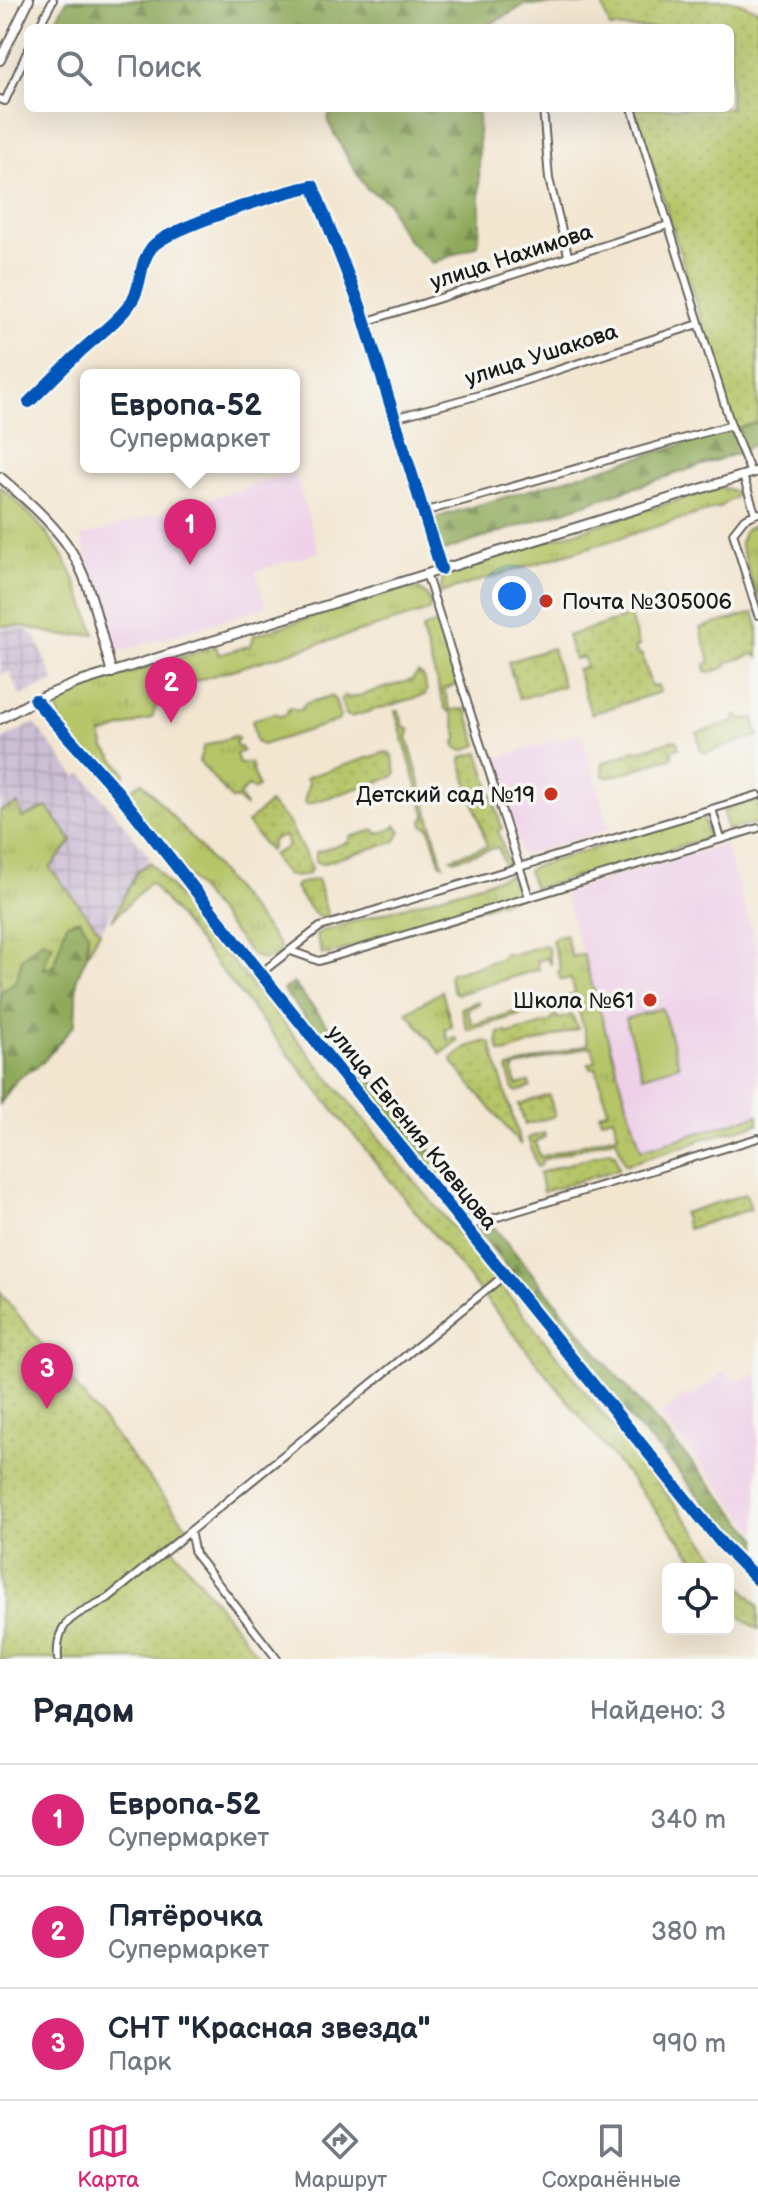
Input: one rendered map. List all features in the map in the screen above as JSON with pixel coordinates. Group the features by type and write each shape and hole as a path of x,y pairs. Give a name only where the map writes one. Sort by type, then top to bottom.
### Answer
{"main road":[{"path":"0,60 29,0"},
{"path":"0,719 49,694 112,673 751,473"},
{"path":"0,477 51,524 67,545 86,586 112,673"}],"street":[{"path":"40,24 53,0"},
{"path":"0,99 5,101 24,59"},
{"path":"543,112 549,179 568,255"},
{"path":"633,112 731,425 751,473 756,513 744,519 733,533 758,615"},
{"path":"29,402 128,308 141,286 143,261 152,247 164,237 210,218 313,186 365,322 441,569"},
{"name":"улица Нахимова","path":"365,322 668,225"},
{"name":"улица Ушакова","path":"394,418 487,393 699,324"},
{"path":"423,512 731,425"},
{"path":"426,573 529,897"},
{"name":"улица Евгения Клевцова","path":"35,700 117,791 722,1544 758,1580"},
{"path":"261,973 320,927 758,795"},
{"path":"712,809 721,839"},
{"path":"291,951 319,961 758,828"},
{"path":"468,1226 758,1138"},
{"path":"58,1659 59,1634 76,1614 108,1598 506,1274"},
{"path":"190,1531 195,1554 277,1659"}],"shaded area":[{"path":"295,473 319,552 256,571 266,607 115,653 81,537"},
{"path":"0,628 22,628 35,636 54,681 20,696 9,671 0,675"},
{"path":"34,723 76,777 83,774 150,857 100,931 49,868 22,818 18,804 0,811 0,741"},
{"name":"Детский сад №19","path":"581,733 610,829 522,856 493,759"},
{"name":"Школа №61","path":"725,844 758,951 758,1115 641,1150 564,892"},
{"path":"725,1371 734,1381 758,1374 757,1532 660,1415 686,1395 690,1398"}],"green space":[{"path":"67,0 606,0 602,4 525,5 490,24 53,24"},
{"path":"606,0 732,0 758,10 758,422 735,429 636,112 734,112 734,24 609,24 602,4"},
{"path":"329,112 478,112 478,245 433,263 405,236 389,202 366,188 328,122"},
{"path":"758,422 758,441 741,452 438,553 428,520"},
{"path":"0,486 35,520 60,552 70,569 95,634 65,636 22,626 0,626"},
{"path":"718,488 739,494 720,507 440,593 443,577 453,570"},
{"path":"758,524 758,602 740,543 745,530"},
{"path":"407,587 417,589 428,597 429,611 158,692 152,718 101,735 105,748 124,771 125,775 118,782 112,780 81,748 60,721 58,710 61,700 85,687 216,646 219,655 251,645 254,635"},
{"path":"754,613 758,625 758,657 755,654 728,662 726,667 712,672 706,671 705,665 710,661 700,628"},
{"path":"630,616 639,646 635,647 638,655 642,655 651,686 658,686 660,692 591,714 577,670 586,667 583,657 574,659 567,636"},
{"path":"434,624 440,628 457,685 444,689 450,710 466,709 478,745 463,751 457,748 455,742 458,737 452,714 445,709 422,632 423,628"},
{"path":"552,648 563,686 519,699 508,662"},
{"path":"418,673 423,676 427,691 425,695 351,717 346,715 341,700 344,696 351,698 412,680"},
{"path":"331,696 340,717 338,721 262,745 256,742 252,720 275,713 281,716 287,714 288,709 296,711 302,709 304,704"},
{"path":"395,711 399,711 404,727 410,730 407,736 443,865 429,827 423,825 426,817"},
{"path":"736,716 754,718 758,736 705,753 701,751 697,733 734,722"},
{"path":"235,736 239,740 235,741 237,748 241,747 243,751 236,754 239,764 251,763 258,787 253,790 249,786 239,795 246,807 235,798 232,800 199,761 204,746"},
{"path":"677,741 679,748 671,751 673,757 608,778 603,775 602,763 633,750"},
{"path":"386,752 392,755 396,772 393,777 308,804 304,802 309,782 307,777"},
{"path":"479,753 502,828 498,830 508,863 505,868 498,847 454,860 451,858 487,846 461,761 462,757"},
{"path":"142,782 280,946 278,956 262,960 250,953 129,803 130,790"},
{"path":"758,798 758,823 727,830 723,809"},
{"path":"269,803 288,821 312,868 308,874 295,877 286,874 272,855 288,847 285,836 272,840 269,851 247,823"},
{"path":"18,804 22,818 47,807 72,841 50,868 100,931 87,955 88,933 62,939 53,967 44,970 47,954 22,958 17,980 0,993 0,811"},
{"path":"703,816 708,835 704,839 534,889 528,871 533,867"},
{"path":"396,825 401,831 396,841 321,864 315,861 316,852 349,842 349,837 375,830 378,834"},
{"path":"150,862 490,1272 721,1563 698,1563 150,882 112,920 137,872"},
{"path":"510,875 517,894 513,898 322,954 316,935 320,932"},
{"path":"317,879 329,920 314,913 295,888 297,884"},
{"path":"80,919 88,933 87,955 77,978 75,1024 43,1062 17,1079 0,1104 0,993 17,980 22,958 43,940 53,945 47,954 44,969 53,967 67,923"},
{"path":"565,934 572,957 583,954 641,1150 758,1115 758,1124 625,1165 616,1138 542,1160 537,1167 528,1138 544,1133 545,1137 535,1142 540,1157 618,1134 613,1117 601,1120 599,1113 608,1110 596,1068 590,1069 588,1064 596,1061 591,1046 516,1067 513,1071 517,1085 529,1082 531,1087 517,1092 513,1089 509,1068 588,1044 575,998 469,1030 461,1008 478,1001 479,1004 467,1009 472,1024 475,1024 572,995 575,992 571,979 561,980 558,972 561,970 552,941"},
{"path":"544,945 548,947 551,965 547,958 537,961 539,969 458,994 454,992 449,978 451,973 501,959 504,953 511,955"},
{"path":"293,983 610,1368 758,1539 758,1568 670,1461 636,1426 283,990"},
{"path":"442,991 452,1027 445,1029 448,1040 456,1038 458,1041 441,1054 407,1012"},
{"path":"662,1008 679,1065 643,1076 625,1019"},
{"path":"555,1015 560,1019 572,1015 578,1029 500,1052 497,1043 499,1033 505,1031 509,1034 550,1022"},
{"path":"486,1041 491,1044 521,1145 452,1062 467,1047"},
{"path":"549,1095 555,1116 525,1125 519,1104"},
{"path":"610,1151 615,1153 619,1169 543,1192 539,1173"},
{"path":"746,1194 751,1209 687,1229 683,1213"},
{"path":"0,1292 187,1526 169,1543 261,1659 0,1659"},
{"path":"734,1579 758,1605 758,1629 744,1620 734,1608"}],"cycle path":[{"path":"29,402 127,308 136,293 144,261 152,247 203,220 313,186 360,306 441,569"},
{"path":"35,700 117,791 722,1544 758,1580"}],"place":[{"name":"Европа-52","path":"190,565"},
{"name":"Почта №305006","path":"546,601"},
{"name":"Пятёрочка","path":"171,723"},
{"name":"Детский сад №19","path":"551,794"},
{"name":"Школа №61","path":"650,1000"},
{"name":"СНТ \"Красная звезда\"","path":"47,1409"}]}
